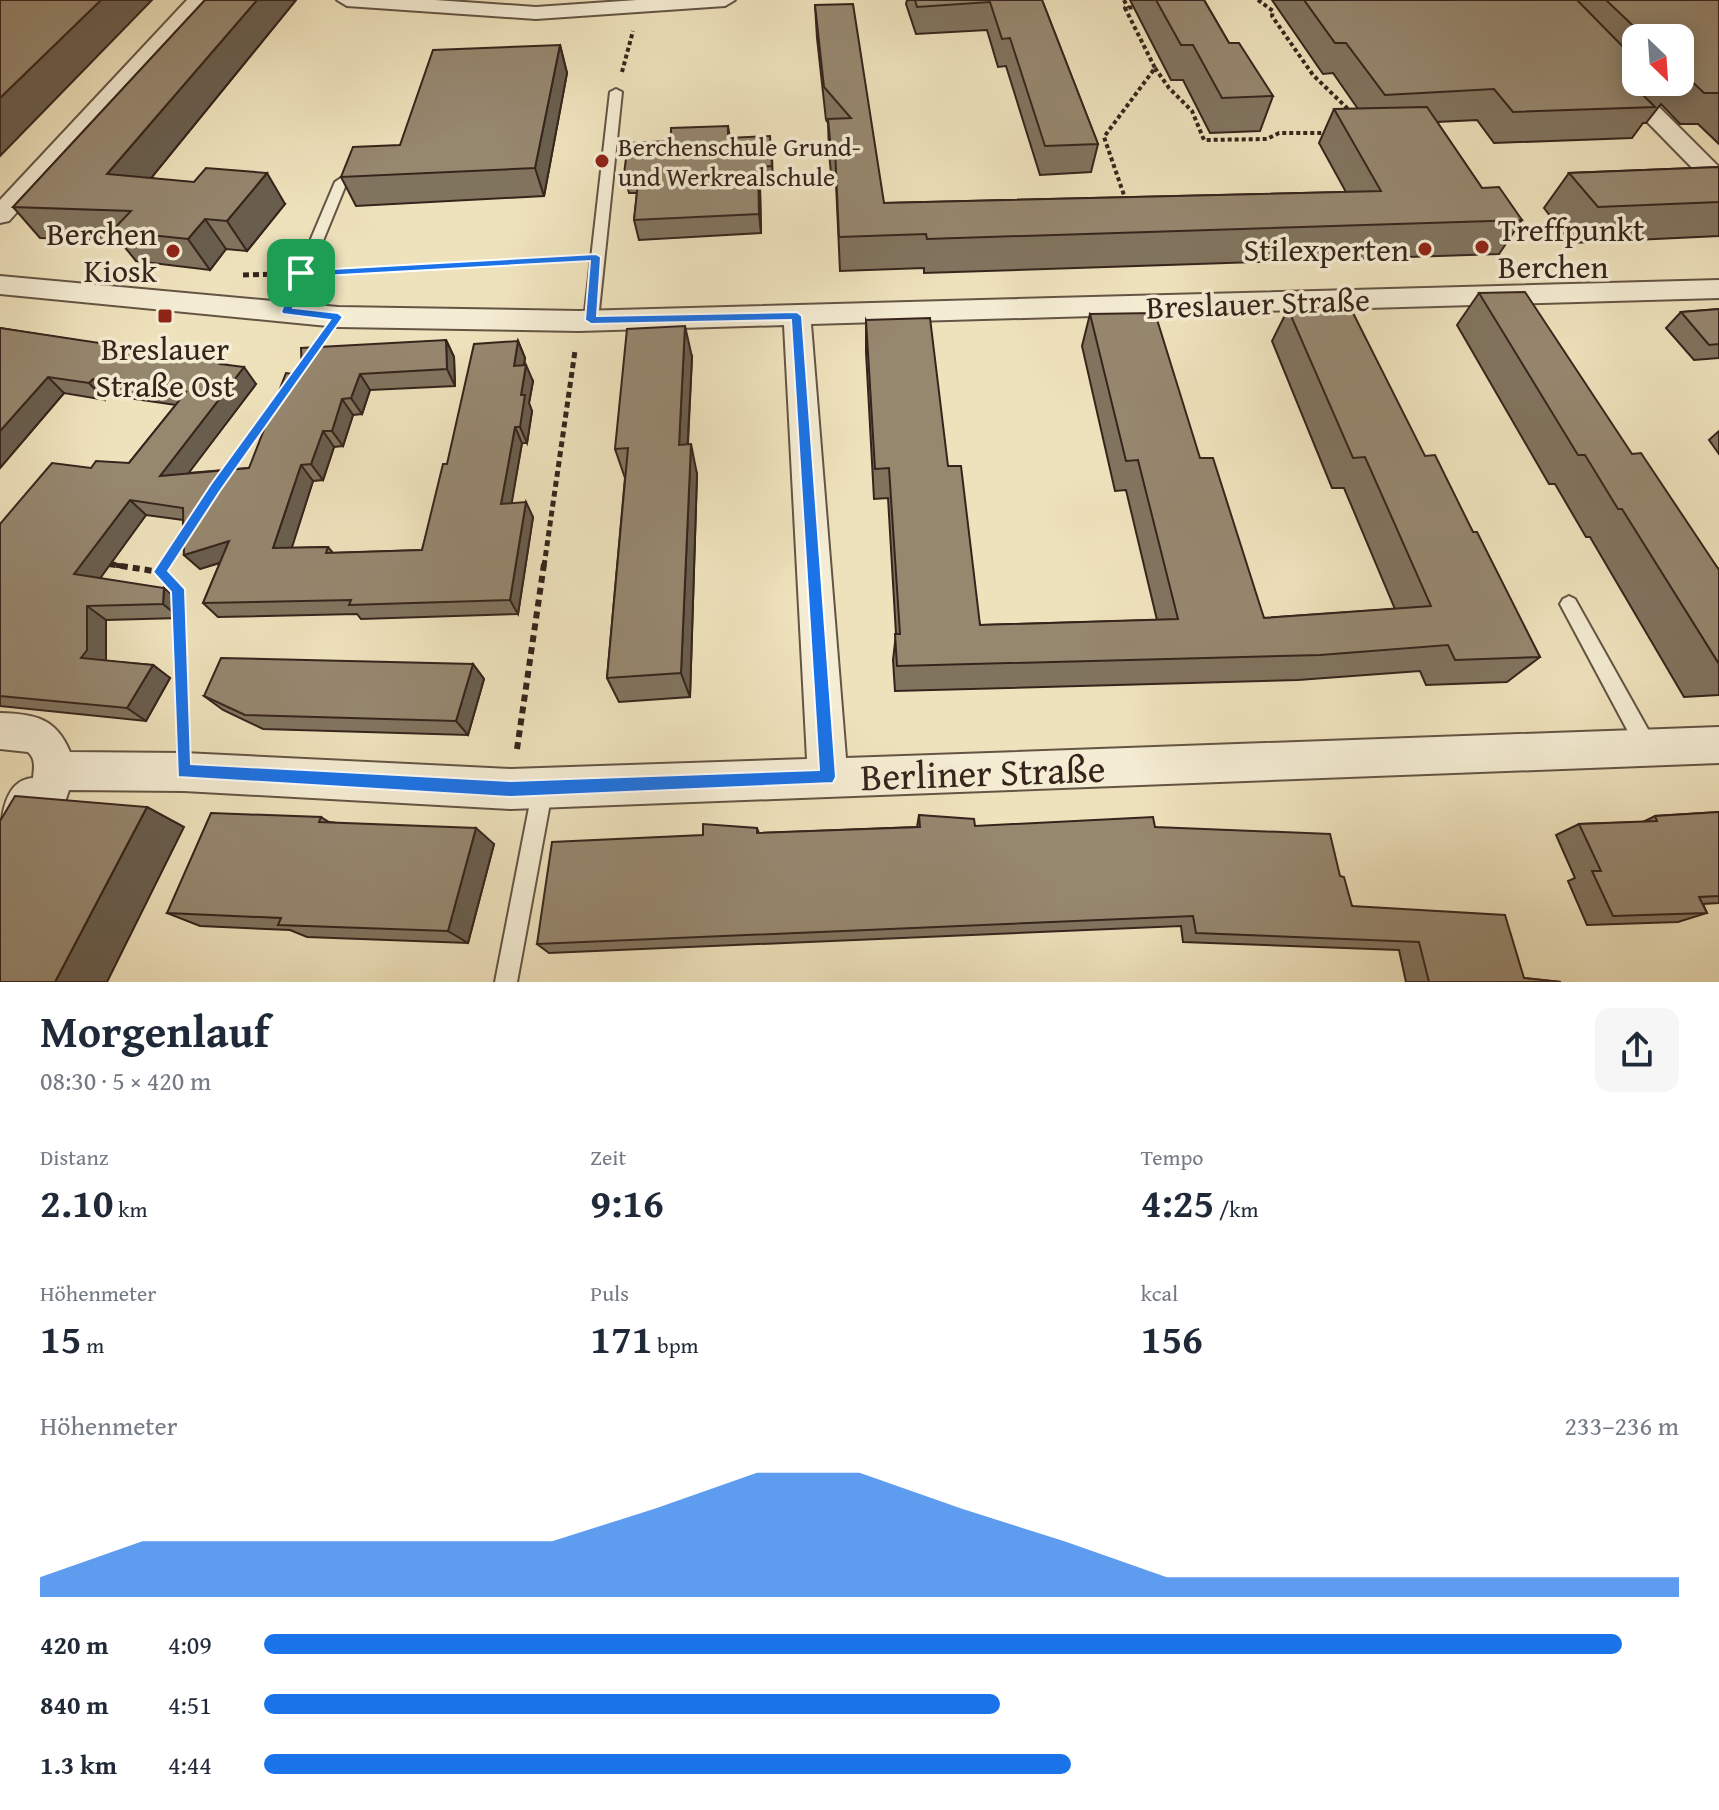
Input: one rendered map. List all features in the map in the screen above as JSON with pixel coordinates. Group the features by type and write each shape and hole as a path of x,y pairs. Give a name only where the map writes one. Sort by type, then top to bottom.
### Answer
{"street":[{"path":"0,215 198,0"},
{"path":"347,0 536,13 635,3 725,0"},
{"path":"1606,66 1719,181"},
{"name":"Breslauer Straße","path":"0,285 338,317 585,321 1719,289"},
{"path":"797,316 828,777"},
{"path":"0,731 24,730 42,738 52,752 55,771 48,797 26,798 0,838"},
{"name":"Berliner Straße","path":"55,771 184,772 527,788 1719,745"}],"lane":[{"path":"585,321 616,92"},
{"path":"287,312 341,182"},
{"path":"1569,604 1647,747"},
{"path":"506,982 527,788"}],"path":[{"path":"1124,0 1128,8"},
{"path":"1258,0 1273,11 1280,11"},
{"path":"1128,8 1135,7"},
{"path":"1128,8 1125,8 1155,68 1169,88 1192,111 1204,140 1267,139 1279,133 1333,133"},
{"path":"1273,11 1272,16 1313,75 1355,117"},
{"path":"616,92 634,30"},
{"path":"1300,55 1310,55"},
{"path":"1126,201 1104,137 1155,68"},
{"path":"1347,106 1356,105"},
{"path":"242,275 596,257"},
{"path":"527,788 585,321"},
{"path":"224,477 277,403"},
{"path":"160,572 192,523"},
{"path":"102,564 160,572 178,589 184,772"}],"building":[{"path":"0,0 101,0 0,98"},
{"path":"205,0 257,0 107,174 194,182 206,168 267,173 227,221 205,219 188,239 112,231 131,211 13,207"},
{"path":"915,0 1042,0 1098,144 1045,146 1010,38 1002,39 990,2 917,7"},
{"path":"1156,0 1204,0 1229,43 1239,43 1273,96 1222,98 1193,45 1181,45"},
{"path":"1304,0 1577,0 1622,46 1622,96 1644,96 1655,107 1513,112 1494,89 1385,95 1346,43 1335,43"},
{"path":"1606,0 1719,0 1719,93 1704,93 1694,83 1694,24 1631,24"},
{"path":"853,4 884,203 1381,191 1334,109 1427,107 1482,188 1499,187 1522,220 927,239 926,234 839,237 835,149 831,149 828,119 851,118 824,87 815,5"},
{"path":"560,45 535,168 341,177 353,147 400,145 433,50"},
{"path":"728,126 728,138 770,136 772,166 758,167 759,214 634,220 639,173 624,174 628,143 671,141 671,128"},
{"path":"1719,167 1719,202 1598,207 1569,173"},
{"path":"1525,292 1632,454 1641,453 1719,570 1719,664 1622,509 1618,509 1585,455 1578,455 1479,293"},
{"path":"1350,307 1425,456 1435,455 1540,657 1455,660 1448,645 1320,655 897,666 895,634 900,634 889,468 875,469 866,320 930,318 948,466 961,466 980,625 1178,619 1138,460 1126,461 1090,314 1155,313 1200,458 1213,458 1264,618 1431,606 1365,457 1353,458 1288,309"},
{"path":"1719,309 1719,344 1709,345 1681,312"},
{"path":"685,326 679,445 691,444 681,673 607,678 628,448 615,449 627,329"},
{"path":"0,328 224,360 220,364 244,367 160,476 249,468 286,373 302,375 301,348 446,340 447,369 360,374 351,398 342,399 332,431 323,431 311,464 301,465 273,548 328,547 326,553 422,550 443,464 447,464 474,344 518,341 514,366 526,365 521,395 525,395 520,427 515,427 501,504 526,502 510,600 349,605 351,600 203,603 229,541 184,555 183,508 130,500 74,574 164,588 163,604 87,606 87,650 81,658 153,665 127,708 0,696 0,524 52,463 91,468 96,461 129,463 186,392 93,379 89,383 48,377 0,431"},
{"path":"221,658 473,664 456,721 245,715 204,696"},
{"path":"15,796 147,807 55,982 0,982 0,821"},
{"path":"1719,812 1719,896 1699,897 1707,913 1613,916 1592,871 1601,871 1579,824 1657,821 1655,816"},
{"path":"211,813 321,817 319,822 476,828 448,931 278,925 281,918 167,913"},
{"path":"919,815 974,819 975,826 1153,817 1155,827 1330,834 1340,876 1344,877 1352,906 1505,915 1524,978 1561,982 1429,982 1419,942 1196,933 1193,916 537,944 552,842 703,835 703,824 757,828 757,833 920,827"}],"place":[{"name":"Berchenschule Grund- und Werkrealschule","path":"602,161"},
{"name":"Treffpunkt Berchen","path":"1482,247"},
{"name":"Stilexperten","path":"1425,249"},
{"name":"Berchen Kiosk","path":"173,251"},
{"name":"Breslauer Straße Ost","path":"165,316"}],"route":[{"path":"596,257 591,320 797,316 828,777 511,789 184,772 178,589 160,572 216,487 338,317 287,312 301,273 596,257"}]}
